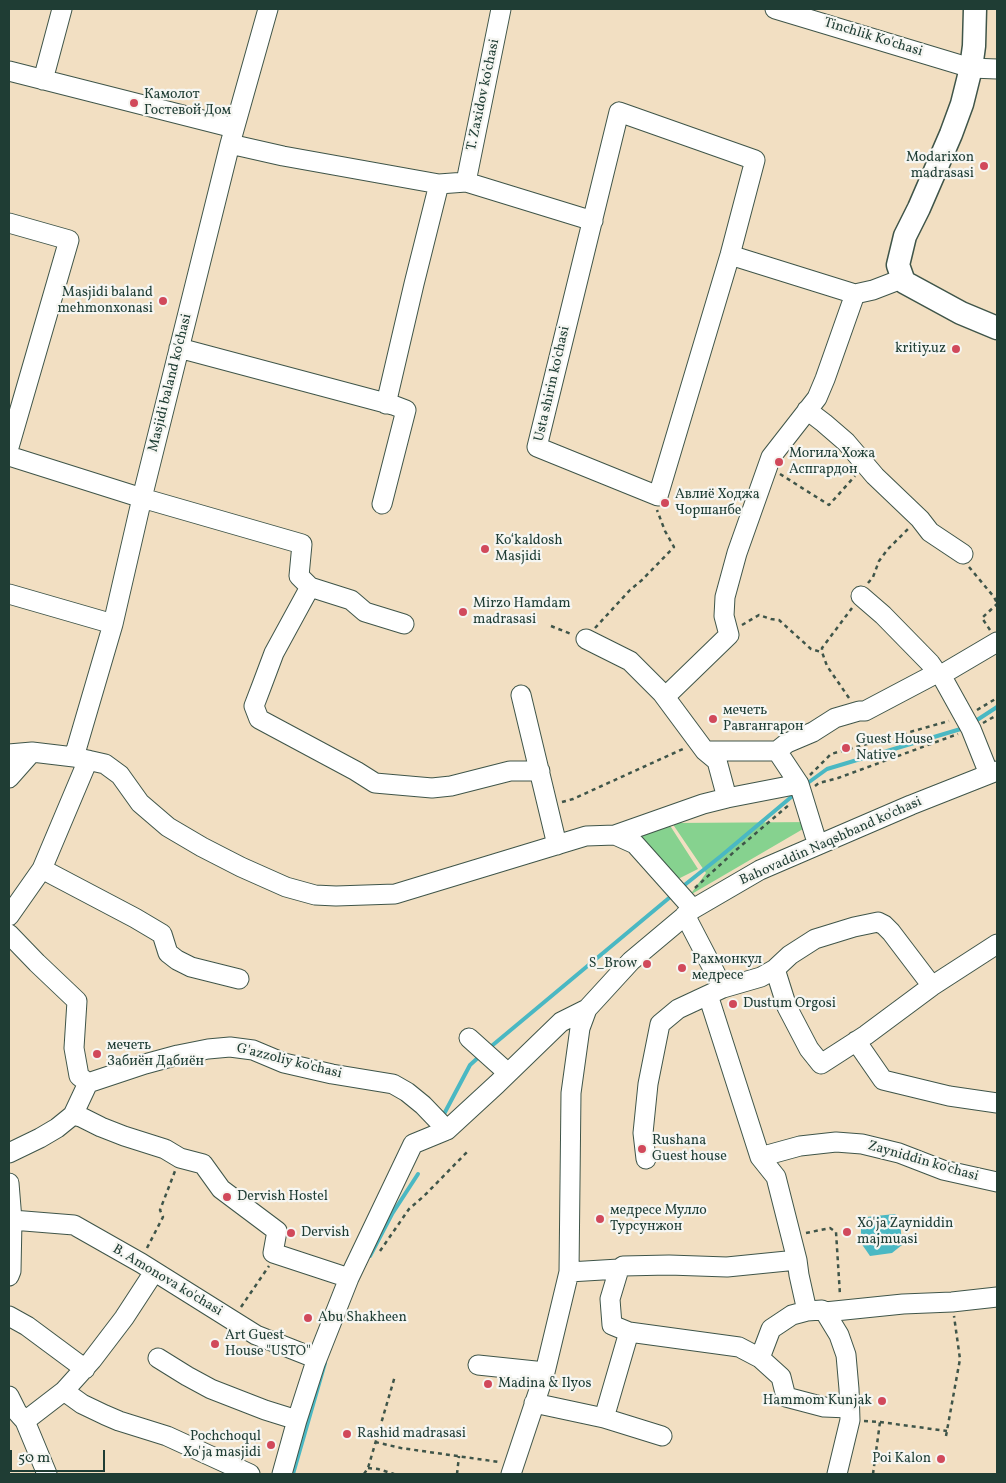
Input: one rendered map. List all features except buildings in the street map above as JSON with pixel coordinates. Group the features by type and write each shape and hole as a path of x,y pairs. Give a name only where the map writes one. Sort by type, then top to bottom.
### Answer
{"main road":[{"path":"975,9 974,46 971,68 962,104 920,208 900,251 898,265 904,282 961,313 997,328"}],"street":[{"path":"43,80 62,9"},
{"name":"Masjidi baland ko'chasi","path":"9,916 42,869 81,758 179,348 232,136 268,9"},
{"name":"T. Zaxidov ko'chasi","path":"466,182 501,9"},
{"name":"Tinchlik Ko'chasi","path":"776,9 795,12 971,68 997,69"},
{"path":"9,71 232,136 283,156 439,184 466,182 593,221"},
{"name":"Usta shirin ko'chasi","path":"620,112 755,160 730,256 658,496 537,447 593,221 620,112"},
{"path":"386,404 439,184"},
{"path":"9,222 69,240 9,447"},
{"path":"730,256 855,294 873,290 899,280 904,282"},
{"path":"665,697 729,635 724,616 725,597 736,553 771,457 817,398 855,294"},
{"path":"179,348 406,410 382,504"},
{"path":"807,410 846,442 875,476 920,519 930,532 964,554"},
{"path":"9,456 142,498 302,544 299,576 310,587 351,600 365,612 404,624"},
{"path":"310,587 274,653 254,706 259,719 375,783 432,788 451,786 510,771 540,771"},
{"path":"9,594 113,624"},
{"path":"861,596 883,615 939,674 969,723 993,773"},
{"path":"701,747 777,751 787,743 813,732 835,718 858,711 865,711 939,674 995,638"},
{"path":"586,639 630,661 665,697 701,747 717,761 727,798"},
{"path":"521,695 557,845"},
{"path":"777,751 801,789 815,836"},
{"path":"9,778 32,752"},
{"path":"9,754 32,752 81,758 105,764 120,775 140,803 168,827 202,847 241,867 286,886 315,895 336,896 395,894 586,836 616,835 703,804 727,798 801,789"},
{"name":"Bahovaddin Naqshband ko'chasi","path":"282,1474 317,1359 349,1278 413,1144 447,1130 561,1022 587,1009 631,961 688,908 760,870 911,805 993,773"},
{"path":"616,835 635,844 688,908 715,991 760,1157 776,1177 797,1260 798,1275 839,1335 846,1355 849,1414 837,1474"},
{"path":"42,869 162,934 168,952 177,960 191,967 239,979"},
{"path":"646,1159 643,1132 648,1084 660,1024 678,1009 715,991 762,977 775,969 790,955 815,939 878,922 884,925 890,932 932,986"},
{"path":"9,934 36,963 77,1001 74,1048 79,1076 88,1083 73,1115 57,1128 9,1153"},
{"path":"775,969 787,1007 809,1049 821,1064 866,1035 932,986 997,944"},
{"name":"Bahovaddin Naqshband ko'chasi","path":"511,1470 545,1372 568,1272 571,1093 580,1028 587,1009"},
{"path":"856,1040 883,1080 949,1096 997,1104"},
{"name":"G'azzoliy ko'chasi","path":"88,1083 145,1064 208,1049 230,1047 253,1050 284,1063 332,1074 393,1084 408,1092 423,1104 447,1130"},
{"path":"479,1047 508,1073"},
{"path":"73,1115 165,1150 180,1158 203,1164 221,1189 277,1231 274,1253 349,1278"},
{"name":"Zayniddin ko'chasi","path":"760,1157 800,1146 836,1142 862,1144 899,1153 943,1170 997,1182"},
{"path":"9,1183 12,1220 11,1271 9,1276"},
{"name":"B. Amonova ko'chasi","path":"12,1220 74,1225 256,1335 317,1359"},
{"path":"568,1272 651,1265 727,1267 797,1260"},
{"path":"47,1474 15,1412 64,1391 85,1369 124,1318 147,1268"},
{"path":"619,1269 610,1299 612,1325 628,1332 739,1347 760,1358 781,1376 786,1397 849,1414"},
{"path":"760,1358 771,1329 792,1315 997,1297"},
{"path":"9,1316 27,1326 85,1369"},
{"path":"604,1418 628,1332"},
{"path":"158,1358 211,1389 297,1420"},
{"path":"478,1365 545,1372"},
{"path":"64,1391 82,1404 105,1415 126,1424 167,1436 250,1474"},
{"path":"534,1403 604,1418 662,1436"}],"path":[{"path":"768,466 829,505 865,464"},
{"path":"551,626 586,639 607,614 674,547 656,511 658,496"},
{"path":"964,554 967,564 997,603 982,618 995,638"},
{"path":"729,635 744,623 759,615 771,620 779,620 811,649 822,652"},
{"path":"801,789 838,778 930,745 969,723 997,698"},
{"path":"688,908 687,895 801,789 831,754 997,715"},
{"path":"548,806 573,799 701,747"},
{"path":"379,1254 409,1209 468,1151"},
{"path":"147,1268 150,1240 163,1216 160,1210 180,1158"},
{"path":"792,1242 807,1239 806,1232 830,1228 836,1232 824,1311"},
{"path":"231,1320 277,1255"},
{"path":"946,1436 960,1359 952,1302"},
{"path":"364,1474 368,1468 395,1376"},
{"path":"849,1414 880,1422 947,1431"},
{"path":"873,1474 880,1422"},
{"path":"375,1442 401,1448 500,1462 511,1470"},
{"path":"457,1474 459,1456"},
{"path":"368,1468 394,1474"}],"green space":[{"path":"815,822 690,895 706,873 672,823"},
{"path":"669,824 698,869 674,881 639,832"}],"water":[{"path":"895,1214 900,1219 902,1245 892,1253 870,1256 861,1243 861,1222 866,1217"}],"waterway":[{"path":"974,722 997,707"},
{"path":"805,785 827,769 964,728"},
{"path":"682,887 796,793"},
{"path":"488,1049 669,898"},
{"path":"444,1114 470,1065 481,1055"},
{"path":"370,1256 392,1214 418,1174"},
{"path":"293,1474 325,1363"}],"place":[{"name":"Камолот Гостевой Дом","path":"134,103"},
{"name":"Modarixon madrasasi","path":"984,166"},
{"name":"Masjidi baland mehmonxonasi","path":"163,301"},
{"name":"kritiy.uz","path":"956,349"},
{"name":"Могила Хожа Аспгардон","path":"779,462"},
{"name":"Авлиё Ходжа Чоршанбе","path":"665,503"},
{"name":"Koʻkaldosh Masjidi","path":"485,549"},
{"name":"Mirzo Hamdam madrasasi","path":"463,612"},
{"name":"мечеть Равгангарон","path":"713,719"},
{"name":"Guest House Native","path":"846,748"},
{"name":"S_Brow","path":"647,964"},
{"name":"Рахмонкул медресе","path":"682,968"},
{"name":"Dustum Orgosi","path":"733,1004"},
{"name":"мечеть Забиён Дабиён","path":"97,1054"},
{"name":"Rushana Guest house","path":"642,1149"},
{"name":"Dervish Hostel","path":"227,1197"},
{"name":"медресе Мулло Турсунжон","path":"600,1219"},
{"name":"Xo'ja Zayniddin majmuasi","path":"847,1232"},
{"name":"Dervish","path":"291,1233"},
{"name":"Abu Shakheen","path":"308,1318"},
{"name":"Art Guest House \"USTO\"","path":"215,1344"},
{"name":"Madina & Ilyos","path":"488,1384"},
{"name":"Hammom Kunjak","path":"882,1401"},
{"name":"Rashid madrasasi","path":"347,1434"},
{"name":"Pochchoqul Xo'ja masjidi","path":"271,1445"},
{"name":"Poi Kalon","path":"941,1459"}]}
